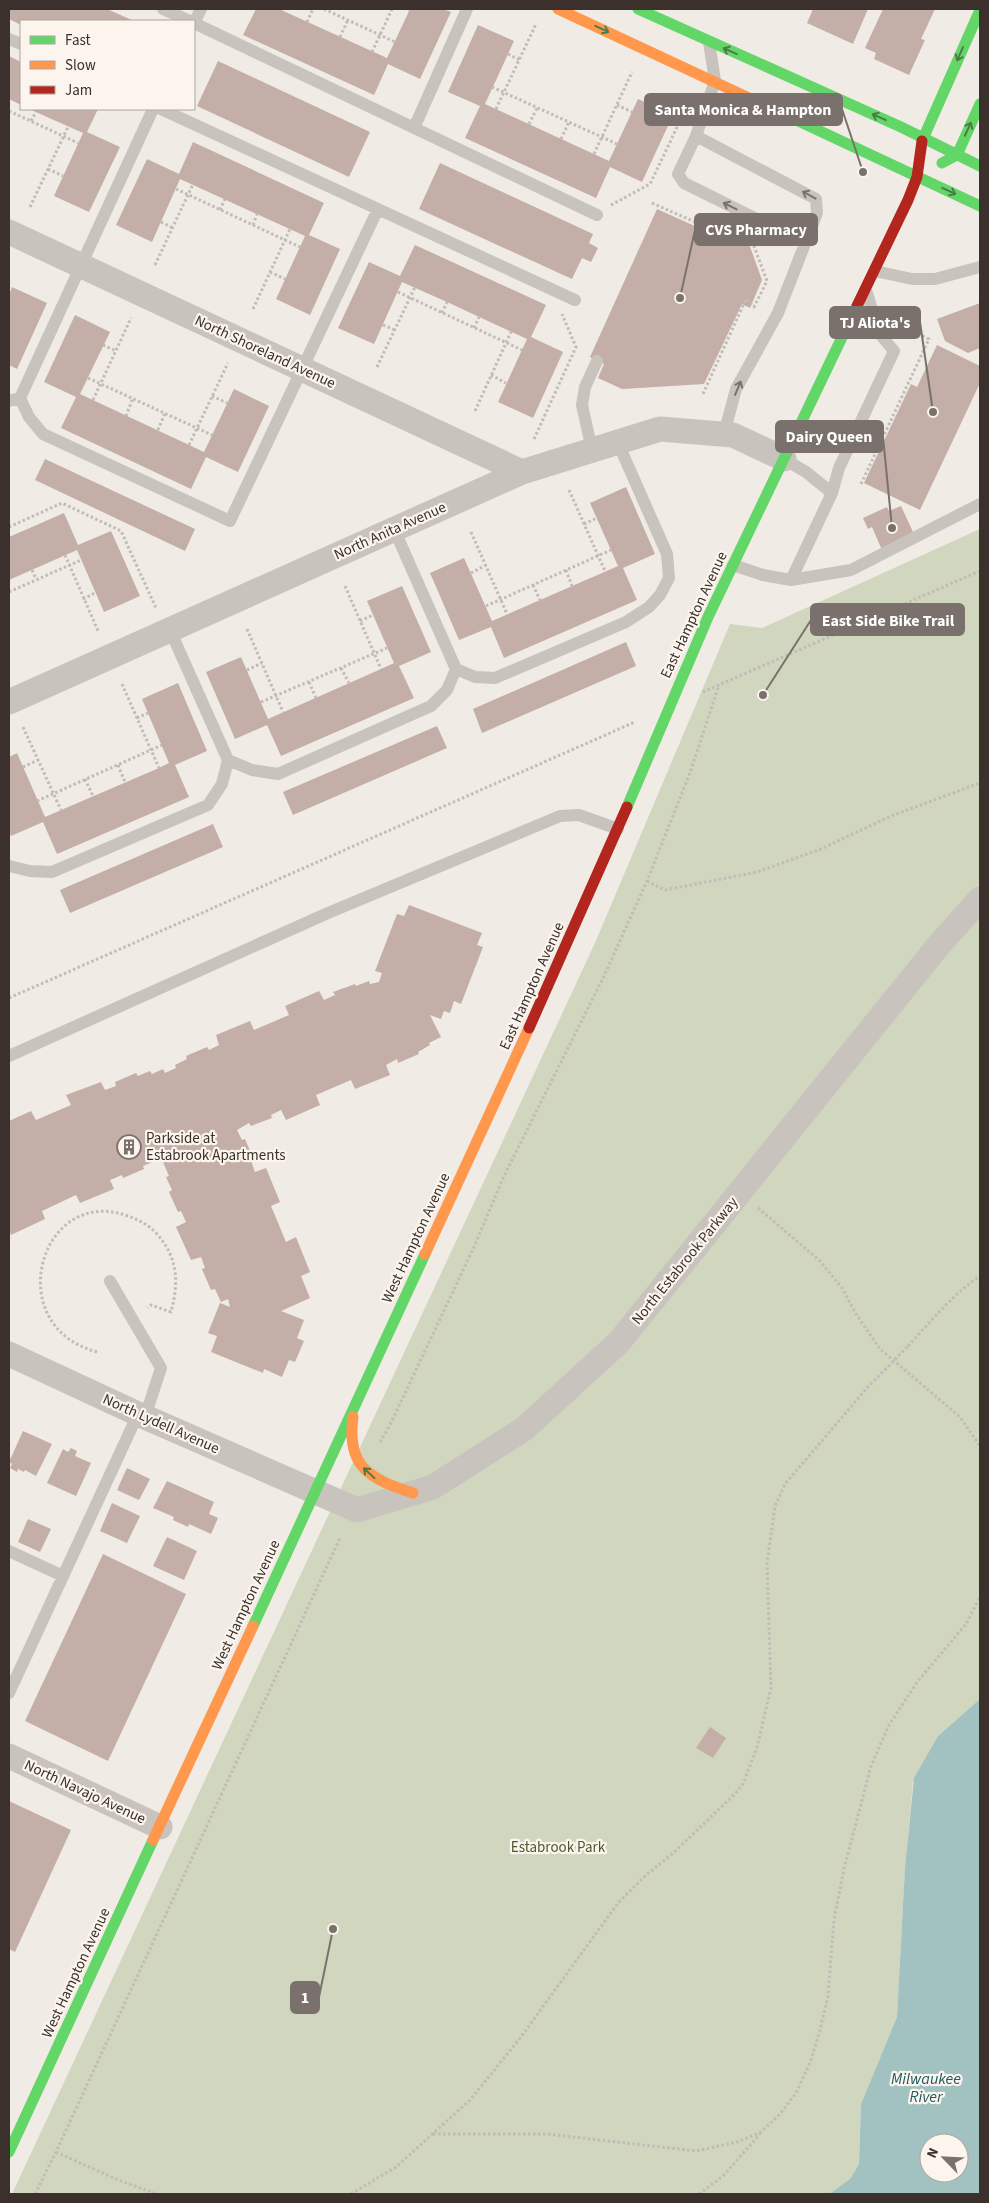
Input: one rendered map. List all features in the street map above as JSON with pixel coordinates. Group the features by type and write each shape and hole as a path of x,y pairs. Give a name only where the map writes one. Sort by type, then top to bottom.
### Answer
{"main road":[{"path":"558,9 980,206"},
{"path":"638,9 923,137 980,166"},
{"name":"East Hampton Avenue","path":"510,1072 618,829 668,708 733,565 875,272 917,177 923,137 975,33 980,10"},
{"path":"917,177 956,155 980,104"},
{"name":"West Hampton Avenue","path":"9,2152 510,1072"},
{"path":"356,1404 351,1426 353,1452 362,1466 378,1481 412,1493"}],"street":[{"name":"North Shoreland Avenue","path":"9,232 522,472"},
{"name":"North Anita Avenue","path":"9,702 522,472 592,450 660,429 733,435 784,459"},
{"name":"North Estabrook Parkway","path":"314,1493 357,1510 433,1487 524,1429 619,1342 938,946 980,900"},
{"name":"North Lydell Avenue","path":"9,1354 141,1416 314,1493"},
{"name":"North Navajo Avenue","path":"9,1756 160,1827"}],"lane":[{"path":"162,9 188,20"},
{"path":"195,21 201,9"},
{"path":"414,128 467,9"},
{"path":"195,23 596,215"},
{"path":"709,42 715,81 696,136 678,174 684,183 805,243"},
{"path":"153,110 82,266 14,399 43,434 230,521 378,209"},
{"path":"163,110 575,300"},
{"path":"696,136 816,199 817,213 778,313 736,389 724,434"},
{"path":"875,272 912,279 935,279 980,267"},
{"path":"791,580 832,493 839,468 894,351 879,333 866,290"},
{"path":"592,450 582,405 585,386 597,360"},
{"path":"394,529 456,669 475,677 495,678 626,622 649,607 660,596 669,578 667,554 618,443"},
{"path":"784,459 806,472 832,493"},
{"path":"733,565 763,575 791,580 852,570 980,504"},
{"path":"9,865 30,872 52,872 208,805 222,784 228,760 170,630"},
{"path":"228,760 252,770 278,774 431,706 447,690 456,669"},
{"path":"9,1056 328,913 560,816 579,815 618,829"},
{"path":"9,1693 63,1576 141,1416 161,1368 110,1281"},
{"path":"9,1551 63,1576"}],"path":[{"path":"307,22 313,9"},
{"path":"324,9 395,42"},
{"path":"372,52 392,9"},
{"path":"340,37 348,20"},
{"path":"496,109 536,24"},
{"path":"508,54 520,60"},
{"path":"594,154 633,69"},
{"path":"492,88 617,144"},
{"path":"616,105 632,112"},
{"path":"529,124 537,108"},
{"path":"9,111 78,143"},
{"path":"31,121 36,112"},
{"path":"596,215 607,206 650,184 683,114"},
{"path":"561,139 569,122"},
{"path":"30,207 68,126"},
{"path":"48,169 63,176"},
{"path":"156,265 193,184"},
{"path":"176,189 300,247"},
{"path":"220,210 225,199"},
{"path":"652,203 715,231 727,226 735,230"},
{"path":"253,225 257,214"},
{"path":"161,222 173,228"},
{"path":"253,309 290,229"},
{"path":"703,394 746,299 754,307 767,281 750,238 743,234"},
{"path":"270,272 285,279"},
{"path":"377,367 414,287"},
{"path":"534,439 576,347 552,289"},
{"path":"398,292 522,350"},
{"path":"442,313 447,302"},
{"path":"474,328 479,317"},
{"path":"92,400 131,318"},
{"path":"861,484 929,339 893,322"},
{"path":"383,324 395,330"},
{"path":"475,411 511,332"},
{"path":"103,345 116,351"},
{"path":"190,445 228,363"},
{"path":"491,375 506,383"},
{"path":"88,378 212,435"},
{"path":"212,396 228,403"},
{"path":"126,416 133,398"},
{"path":"158,430 165,413"},
{"path":"569,490 605,571"},
{"path":"9,527 62,503 121,531 156,608"},
{"path":"584,524 597,518"},
{"path":"471,532 508,614"},
{"path":"486,606 611,550"},
{"path":"65,555 99,633"},
{"path":"9,592 81,560"},
{"path":"471,573 486,565"},
{"path":"32,570 36,579"},
{"path":"566,570 572,586"},
{"path":"705,691 980,571"},
{"path":"533,585 540,600"},
{"path":"345,586 382,669"},
{"path":"83,599 95,593"},
{"path":"360,621 373,615"},
{"path":"247,629 283,712"},
{"path":"261,702 387,648"},
{"path":"247,670 262,663"},
{"path":"341,668 348,683"},
{"path":"309,682 316,698"},
{"path":"122,684 159,768"},
{"path":"362,1466 389,1427 474,1247 504,1176 604,976 647,882 690,773 720,686"},
{"path":"137,718 148,713"},
{"path":"9,998 634,722"},
{"path":"23,727 61,810"},
{"path":"38,800 162,745"},
{"path":"23,767 38,760"},
{"path":"118,765 125,782"},
{"path":"86,779 93,796"},
{"path":"647,882 665,890 758,872 821,849 891,816 980,783"},
{"path":"779,1225 819,1260 842,1288 856,1314 880,1349 960,1417 980,1446"},
{"path":"351,2194 396,2167 470,2100 522,2037 618,1903 646,1875 672,1854 713,1815 743,1784 756,1747 771,1688 767,1563 776,1506 785,1484 867,1388 946,1304 965,1286 980,1276"},
{"path":"35,2194 340,1538"},
{"path":"699,2194 724,2176 780,2114 796,2093 810,2063 828,1996 834,1919 844,1869 871,1766 894,1718 918,1681 966,1624 980,1597"},
{"path":"434,2134 548,2134 696,2151 737,2142 762,2132"},
{"path":"56,2152 118,2180 157,2194"}],"green space":[{"name":"Estabrook Park","path":"980,529 980,1699 938,1736 913,1782 905,1867 897,2017 861,2104 859,2164 850,2179 829,2194 12,2194 595,943 730,624 762,628"}],"water":[{"name":"Milwaukee River","path":"980,1699 980,2194 829,2194 850,2179 859,2164 861,2104 897,2017 905,1867 914,1778 938,1736"}],"building":[{"path":"9,9 107,9 132,20 20,20 20,24 9,19"},
{"path":"256,9 279,9 387,58 410,9 443,9 451,12 420,79 388,64 374,95 243,35"},
{"path":"813,9 868,9 853,44 807,23"},
{"path":"883,9 935,9 921,39 925,40 909,75 874,59 876,53 865,48"},
{"path":"478,25 514,41 485,104 609,161 638,99 673,115 642,182 610,167 596,198 465,138 480,106 448,92"},
{"path":"9,56 20,62 20,104 9,99"},
{"path":"218,61 370,132 349,177 197,106"},
{"path":"31,110 98,110 87,132 120,147 89,212 54,196 83,133"},
{"path":"193,142 324,203 309,235 340,249 310,315 276,299 305,236 180,179 152,242 116,225 147,159 179,174"},
{"path":"440,163 593,234 589,243 598,248 591,262 582,258 572,279 419,209"},
{"path":"657,209 719,237 722,230 748,241 762,280 750,308 742,304 704,384 622,389 598,378 604,364 590,357"},
{"path":"415,245 546,305 531,337 563,352 533,418 498,402 527,339 447,302 402,282 374,344 338,328 369,262 400,276"},
{"path":"12,287 47,303 17,369 9,365 9,295"},
{"path":"980,303 980,348 968,353 945,341 937,319"},
{"path":"75,315 110,332 80,394 204,452 234,389 269,406 238,472 206,457 191,489 61,428 76,397 44,382"},
{"path":"937,345 980,366 980,383 920,510 864,483 911,384 917,387"},
{"path":"45,459 195,529 185,551 35,480"},
{"path":"626,487 655,554 623,568 637,600 504,658 491,627 459,640 430,573 464,558 492,621 618,566 590,503"},
{"path":"901,506 913,532 882,550 872,527 868,529 863,518 887,507 889,511"},
{"path":"64,513 78,545 111,531 140,596 104,612 77,550 9,580 9,537"},
{"path":"402,586 431,652 399,666 414,698 281,756 267,725 235,739 206,672 241,657 268,719 394,663 367,601"},
{"path":"626,642 636,666 482,733 473,709"},
{"path":"178,683 207,751 175,765 189,797 57,854 43,822 11,836 9,831 9,757 17,753 45,817 159,768 169,763 142,699"},
{"path":"437,726 447,748 293,815 283,792"},
{"path":"213,824 223,847 70,913 60,890"},
{"name":"Parkside at Estabrook Apartments","path":"409,905 482,933 477,945 483,947 461,1004 454,1001 450,1013 444,1011 441,1019 430,1015 441,1037 429,1043 430,1045 418,1052 419,1054 398,1063 397,1059 386,1065 390,1075 355,1089 351,1080 316,1095 320,1105 286,1120 281,1110 271,1115 272,1118 251,1126 249,1123 237,1130 242,1140 245,1139 254,1160 251,1161 255,1172 266,1168 280,1202 271,1206 286,1242 296,1237 310,1272 301,1276 310,1298 281,1311 304,1320 297,1338 304,1341 295,1362 289,1360 282,1377 264,1369 263,1373 211,1352 217,1336 208,1333 220,1303 230,1307 228,1299 221,1302 215,1289 211,1290 202,1269 205,1268 201,1257 191,1260 176,1227 186,1222 181,1211 178,1212 169,1192 172,1190 166,1177 169,1176 160,1155 154,1158 155,1161 143,1166 144,1169 123,1178 122,1175 110,1180 114,1189 80,1203 76,1195 42,1211 45,1219 11,1235 9,1229 9,1121 31,1111 36,1120 71,1105 66,1095 101,1082 105,1090 116,1086 115,1082 136,1073 138,1076 150,1071 152,1074 163,1069 165,1073 176,1068 175,1065 187,1059 186,1056 207,1047 209,1050 219,1045 216,1035 250,1021 254,1030 289,1015 285,1006 319,991 324,1000 335,995 333,992 355,984 356,986 369,981 370,984 379,982 382,973 375,971 397,914 404,916"},
{"path":"23,1431 52,1444 36,1476 25,1470 24,1472 18,1469 17,1472 10,1468 12,1464 9,1462"},
{"path":"71,1448 77,1451 75,1456 91,1463 76,1496 47,1483 63,1449 68,1452"},
{"path":"127,1468 150,1479 139,1500 117,1490"},
{"path":"167,1481 214,1502 209,1514 218,1518 211,1534 189,1524 188,1527 173,1520 174,1517 153,1508"},
{"path":"112,1503 140,1516 127,1543 100,1531"},
{"path":"28,1519 51,1529 40,1552 18,1542"},
{"path":"167,1537 197,1551 184,1580 153,1566"},
{"path":"103,1554 186,1594 108,1761 25,1721"},
{"path":"710,1727 726,1738 713,1758 696,1748"},
{"path":"9,1801 71,1830 15,1952 9,1949"}],"traffic: fast":[{"path":"638,9 901,127 980,166"},
{"path":"922,141 980,10"},
{"path":"942,163 957,155 980,104"},
{"path":"792,118 980,206"},
{"path":"627,807 708,617 857,306"},
{"path":"253,1626 425,1254"},
{"path":"9,2152 153,1840"}],"traffic: slow":[{"path":"558,9 792,118"},
{"path":"425,1254 529,1028"},
{"path":"353,1417 352,1434 354,1448 358,1460 365,1469 385,1482 413,1493"},
{"path":"153,1840 253,1626"}],"traffic: jam":[{"path":"857,306 908,200 917,177 922,141"},
{"path":"529,1028 627,807"}],"place":[{"name":"Santa Monica & Hampton","path":"863,172"},
{"name":"CVS Pharmacy","path":"680,298"},
{"name":"TJ Aliota's","path":"933,412"},
{"name":"Dairy Queen","path":"892,528"},
{"name":"East Side Bike Trail","path":"763,695"},
{"name":"Parkside at Estabrook Apartments","path":"129,1147"},
{"name":"1","path":"333,1929"}]}
